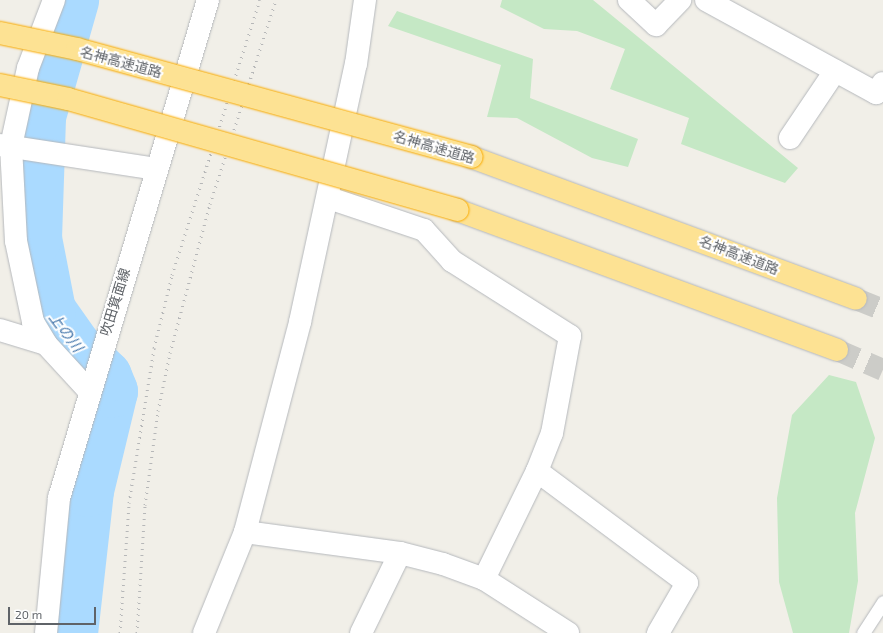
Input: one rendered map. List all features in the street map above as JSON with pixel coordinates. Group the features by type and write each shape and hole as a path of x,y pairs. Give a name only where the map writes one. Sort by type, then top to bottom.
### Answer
{"highway":[{"name":"名神高速道路","path":"0,33 77,49 471,157 856,299"},
{"path":"0,85 68,99 457,210 837,350"}],"street":[{"path":"54,0 28,68 12,147 18,260 27,308 46,344 90,386"},
{"name":"吹田箕面線","path":"46,633 59,498 90,386 208,0"},
{"path":"204,633 245,532 329,198 365,0"},
{"path":"629,0 656,25 680,0"},
{"path":"706,0 876,93 883,83"},
{"path":"790,138 835,71"},
{"path":"12,147 156,169"},
{"path":"329,198 424,230 452,261 570,336 552,433 537,472 484,579"},
{"path":"0,330 46,344"},
{"path":"537,472 687,583 658,633"},
{"path":"245,532 400,554 443,564 484,579 568,633"},
{"path":"361,633 400,554"}],"lane":[{"path":"863,633 883,602"}],"green space":[{"path":"502,0 593,0 798,168 785,183 681,144 689,118 610,89 625,49 577,31 544,29 500,7"},
{"path":"397,11 533,59 530,98 638,139 628,167 592,158 517,118 487,117 501,65 388,26"},
{"path":"829,375 856,382 875,438 855,513 858,581 849,633 793,633 779,582 777,498 792,415"}],"waterway":[{"name":"上の川","path":"71,633 87,490 111,391 105,376 75,347 49,310 35,238 39,116 72,0"}],"tunnel":[{"path":"856,299 883,310"},
{"path":"837,350 883,370"}],"railway":[{"path":"120,633 129,503 154,348 172,275 260,0"},
{"path":"137,633 145,505 158,411 170,353 210,204 276,0"}]}
